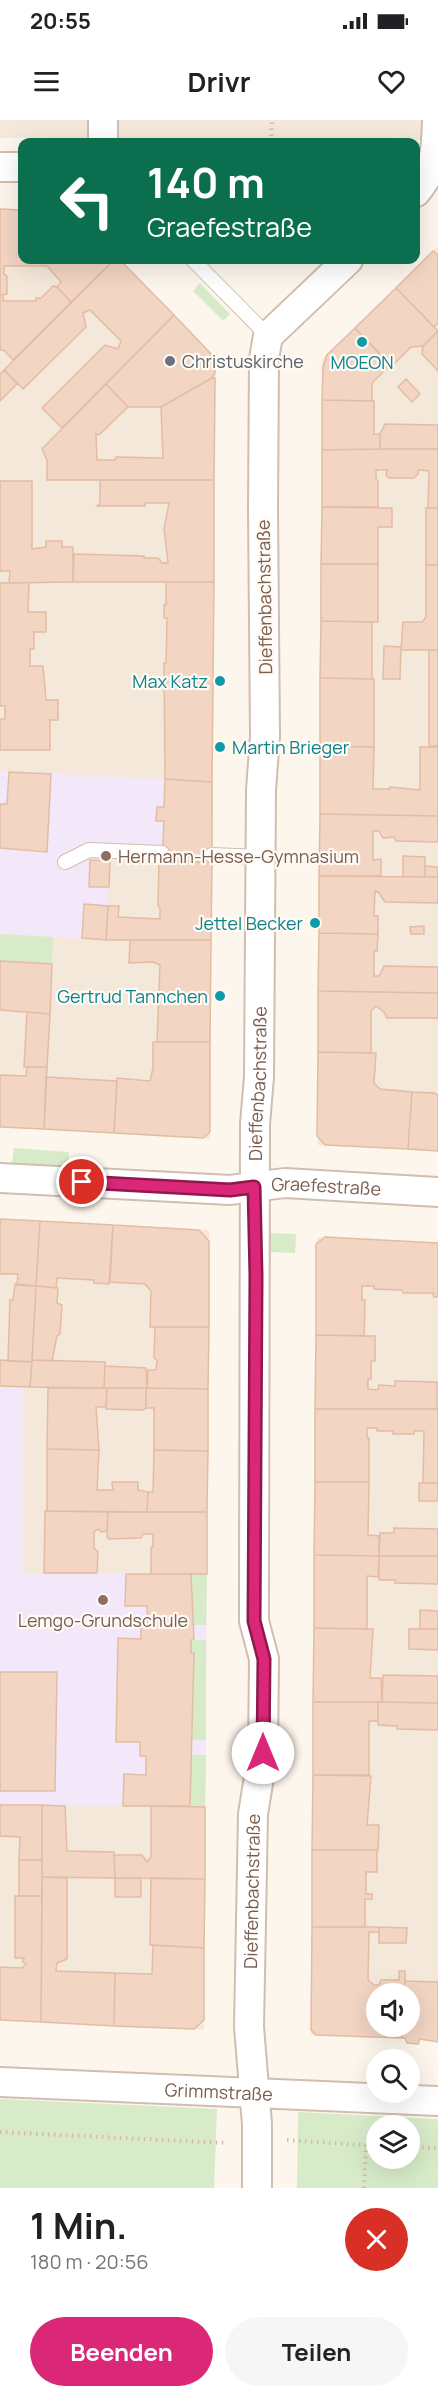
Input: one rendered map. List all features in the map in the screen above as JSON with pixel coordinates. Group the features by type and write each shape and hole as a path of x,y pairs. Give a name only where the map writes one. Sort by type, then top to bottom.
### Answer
{"street":[{"path":"103,120 103,138"},
{"path":"427,180 436,155 437,120"},
{"path":"0,167 18,167"},
{"path":"268,336 344,264"},
{"name":"Dieffenbachstraße","path":"257,2188 257,2124 249,2027 253,1814 263,1753 264,1671 264,1659 254,1621 256,1276 254,1187 255,1124 259,1077 261,790 266,716 263,509 264,359 268,336"},
{"name":"Graefestraße","path":"0,1178 230,1190 285,1183 438,1192"},
{"name":"Grimmstraße","path":"0,2082 438,2101"}],"lane":[{"path":"197,264 268,336"},
{"path":"65,862 89,850 162,854"},
{"path":"212,855 260,857"}],"path":[{"path":"271,138 272,120"},
{"path":"0,2132 227,2143"},
{"path":"287,2140 366,2145 364,2188"},
{"path":"420,2147 438,2148"}],"shaded area":[{"path":"0,120 87,120 87,138 0,138"},
{"path":"112,120 429,120 424,138 420,140 116,137"},
{"path":"0,210 18,210 18,264 124,264 216,358 210,1139 0,1127"},
{"path":"438,246 438,1151 318,1145 322,359"},
{"name":"Hermann-Hesse-Gymnasium","path":"0,771 212,782 212,863 110,858 106,940 0,934"},
{"path":"0,1219 209,1230 204,2030 0,2020"},
{"path":"317,1237 438,1243 438,2040 311,2035"},
{"name":"Lemgo-Grundschule","path":"0,1386 23,1387 24,1573 207,1574 205,1807 0,1805"}],"green space":[{"path":"200,283 230,314 223,321 193,291"},
{"path":"0,934 53,937 52,964 0,961"},
{"path":"14,1148 69,1152 68,1170 12,1164"},
{"path":"270,1233 296,1234 295,1253 269,1252"},
{"path":"191,1574 207,1574 206,1625 191,1625"},
{"path":"191,1640 206,1640 206,1740 191,1740 194,1654 191,1653"},
{"path":"190,1755 206,1755 205,1807 190,1806"},
{"path":"0,2099 217,2109 214,2188 0,2188"},
{"path":"298,2112 366,2115 366,2169 420,2169 420,2118 438,2119 438,2188 297,2188"}],"building":[{"path":"0,209 18,210 18,264 110,264 71,302 57,287 61,282 47,266 4,266 4,274 7,276 7,294 0,295"},
{"path":"433,251 438,255 438,323 434,327 396,288"},
{"path":"110,264 124,264 174,315 62,428 42,408 105,345 118,349 121,341 90,310 83,313 86,327 23,389 4,370"},
{"path":"53,286 57,287 71,302 13,360 4,350 0,350 0,295 3,295 3,301 36,301 36,298 41,298"},
{"path":"396,288 438,331 423,346 411,347 392,366 355,328"},
{"name":"Christuskirche","path":"174,315 212,355 208,358 215,365 215,373 212,378 161,407 128,407 106,384"},
{"path":"355,328 390,365 372,383 372,401 322,400 323,367 327,355"},
{"path":"438,331 438,371 422,354 423,346"},
{"path":"4,370 17,384 0,401 0,374"},
{"path":"215,378 214,480 47,480 47,460 42,449 106,384 128,407 99,435 96,434 97,460 115,460 116,457 163,458 161,407"},
{"path":"406,379 420,394 412,402 398,387"},
{"path":"322,400 374,401 374,434 380,434 380,449 322,450"},
{"path":"385,424 438,425 438,449 380,449 380,434"},
{"path":"438,449 438,508 428,508 429,471 418,470 414,478 389,478 386,475 387,470 376,470 378,507 322,507 322,450"},
{"path":"100,480 214,480 214,582 73,582 74,554 144,556 144,558 158,558 162,563 168,563 164,529 169,503 145,503 145,506 97,506 100,503"},
{"path":"0,481 32,481 32,549 46,547 46,541 62,541 62,547 73,547 73,582 9,583 10,571 0,571"},
{"path":"322,507 392,508 392,527 378,527 378,564 321,564"},
{"path":"426,508 438,508 438,565 426,565"},
{"path":"321,564 378,564 378,622 321,621"},
{"path":"426,565 438,565 438,650 401,650 403,622 422,622 426,617"},
{"path":"166,582 214,582 212,782 165,779 164,663 166,663 167,618 164,618 164,605 166,605"},
{"path":"0,583 29,583 28,612 46,612 46,632 34,632 34,649 30,649 30,666 43,666 46,700 58,700 58,720 50,720 50,750 0,750 0,719 5,719 5,706 0,706"},
{"path":"321,621 372,622 372,679 320,678"},
{"path":"384,646 401,647 400,679 383,679"},
{"path":"429,650 438,650 438,746 429,746"},
{"path":"320,678 374,679 374,747 320,746"},
{"path":"320,746 374,747 373,789 390,789 390,787 420,790 420,747 438,747 438,816 320,814"},
{"path":"9,772 51,774 47,852 0,848 0,804 7,804"},
{"path":"165,779 212,782 212,863 162,861 164,821 156,821 157,807 164,807"},
{"path":"320,814 438,816 438,842 396,841 394,837 383,838 379,831 373,831 373,860 381,859 381,876 319,876"},
{"path":"403,856 425,857 425,877 403,877"},
{"path":"90,860 110,861 109,887 89,887"},
{"path":"159,860 212,863 211,940 106,940 108,906 119,906 118,917 160,919"},
{"path":"425,866 438,867 438,877 425,877"},
{"path":"319,876 438,877 438,903 385,902 375,891 374,916 378,916 378,934 319,933"},
{"path":"84,904 108,906 106,940 82,938"},
{"path":"424,926 424,934 411,934 410,927"},
{"path":"319,933 378,934 377,951 374,951 374,976 379,976 384,966 438,967 438,993 318,991"},
{"path":"130,940 211,940 210,1042 157,1042 160,965 153,962 129,963"},
{"path":"0,961 52,964 50,1014 0,1010"},
{"path":"318,991 438,993 438,1018 387,1018 384,1012 376,1006 371,1011 371,1053 318,1052"},
{"path":"27,1012 50,1014 47,1067 24,1067"},
{"path":"153,1042 210,1042 210,1132 203,1138 114,1133 117,1078 150,1081 153,1068"},
{"path":"318,1052 376,1053 374,1083 380,1089 412,1092 408,1149 325,1145 317,1136"},
{"path":"27,1067 47,1067 44,1129 0,1127 0,1075 26,1076"},
{"path":"46,1077 117,1081 114,1133 44,1129"},
{"path":"412,1092 438,1095 438,1151 408,1149"},
{"path":"0,1219 40,1221 36,1286 17,1285 18,1274 0,1274"},
{"path":"40,1221 113,1225 109,1284 94,1283 94,1280 57,1278 56,1288 36,1286"},
{"path":"113,1225 199,1230 209,1241 209,1327 150,1327 151,1291 145,1284 110,1282"},
{"path":"325,1237 438,1243 438,1297 434,1297 433,1293 403,1293 402,1290 362,1286 362,1300 365,1300 364,1336 316,1335 316,1244"},
{"path":"15,1284 36,1286 32,1362 8,1361 10,1300 13,1300"},
{"path":"36,1286 58,1288 57,1303 62,1305 60,1334 57,1336 52,1361 32,1360"},
{"path":"155,1327 209,1327 208,1389 147,1388 148,1370 156,1370"},
{"path":"316,1335 375,1336 375,1361 371,1361 371,1379 368,1379 368,1389 378,1390 379,1385 395,1386 395,1381 437,1382 437,1409 315,1409"},
{"path":"0,1360 32,1362 30,1387 0,1386"},
{"path":"32,1360 105,1362 104,1388 30,1387"},
{"path":"105,1366 146,1368 147,1388 104,1388"},
{"path":"48,1388 107,1388 106,1407 96,1407 99,1450 47,1449"},
{"path":"107,1388 146,1388 146,1408 143,1410 106,1409"},
{"path":"146,1388 208,1389 208,1451 154,1450 154,1408 146,1408"},
{"path":"315,1409 438,1409 438,1483 423,1483 424,1431 414,1431 414,1434 393,1434 393,1431 377,1431 377,1428 367,1428 369,1482 315,1482"},
{"path":"47,1449 99,1450 97,1490 113,1490 112,1482 138,1482 138,1490 148,1492 147,1512 47,1511"},
{"path":"154,1450 208,1451 207,1512 147,1512 148,1492 153,1492"},
{"path":"315,1482 369,1482 368,1535 379,1536 379,1556 314,1555"},
{"path":"419,1483 438,1483 438,1501 419,1501"},
{"path":"45,1511 108,1512 107,1531 101,1532 98,1529 94,1532 94,1548 98,1552 97,1573 44,1573"},
{"path":"108,1512 207,1512 207,1574 151,1574 153,1534 143,1534 141,1538 109,1539 107,1537"},
{"path":"394,1528 438,1529 438,1556 379,1556 380,1533 394,1533"},
{"path":"314,1555 379,1556 378,1577 367,1576 367,1629 314,1628"},
{"path":"379,1556 438,1556 438,1584 395,1583 395,1580 379,1580"},
{"path":"126,1574 191,1574 194,1639 191,1640 191,1653 194,1653 190,1806 123,1806 124,1774 146,1775 146,1756 140,1756 140,1742 116,1742 118,1638 141,1639 141,1625 148,1625 147,1606 125,1606"},
{"path":"420,1610 438,1611 438,1629 420,1629"},
{"path":"314,1628 373,1629 370,1678 381,1678 382,1702 313,1702"},
{"path":"409,1629 438,1629 438,1650 409,1649"},
{"path":"0,1672 57,1672 55,1791 0,1791"},
{"path":"383,1675 438,1676 438,1703 382,1702"},
{"path":"313,1702 378,1702 378,1721 369,1721 369,1775 313,1775"},
{"path":"378,1702 438,1703 438,1730 397,1729 397,1726 378,1725"},
{"path":"313,1775 371,1776 367,1825 379,1825 378,1850 312,1850"},
{"path":"0,1805 42,1805 42,1860 19,1860 20,1837 0,1836"},
{"path":"42,1805 65,1806 67,1851 114,1852 115,1878 42,1877"},
{"path":"151,1806 205,1807 205,1879 115,1878 114,1855 142,1855 147,1862 151,1857"},
{"path":"312,1850 377,1850 377,1872 366,1872 366,1894 372,1894 372,1899 365,1899 365,1927 312,1927"},
{"path":"19,1860 42,1860 42,1896 19,1896"},
{"path":"42,1877 67,1878 67,1959 57,1963 56,1971 115,1973 114,2026 41,2022"},
{"path":"115,1878 141,1878 141,1897 115,1897"},
{"path":"151,1878 205,1879 204,1948 150,1945"},
{"path":"15,1896 42,1896 41,2022 0,2020 0,1967 22,1968 26,1964 23,1962 24,1958 15,1958"},
{"path":"312,1927 379,1927 379,1932 369,1932 368,1980 372,1983 366,1983 366,2037 316,2035 311,2030"},
{"path":"379,1927 407,1928 406,1943 379,1943"},
{"path":"153,1945 204,1948 204,2020 194,2029 114,2026 115,1973 152,1974"},
{"path":"399,1971 405,1971 405,1983 380,1983 381,1980 399,1980"},
{"path":"405,1981 438,1982 438,2042 420,2039 418,2044 407,2043 405,2038 402,2038 420,2037 420,1983 405,1983"}],"place":[{"name":"MOEON","path":"362,342"},
{"name":"Christuskirche","path":"170,361"},
{"name":"Max Katz","path":"220,681"},
{"name":"Martin Brieger","path":"220,747"},
{"name":"Hermann-Hesse-Gymnasium","path":"106,856"},
{"name":"Jettel Becker","path":"315,923"},
{"name":"Gertrud Tannchen","path":"220,996"},
{"name":"Lemgo-Grundschule","path":"103,1600"}],"route":[{"path":"82,1182 230,1190 254,1187 256,1276 254,1621 264,1659 263,1753"}]}
